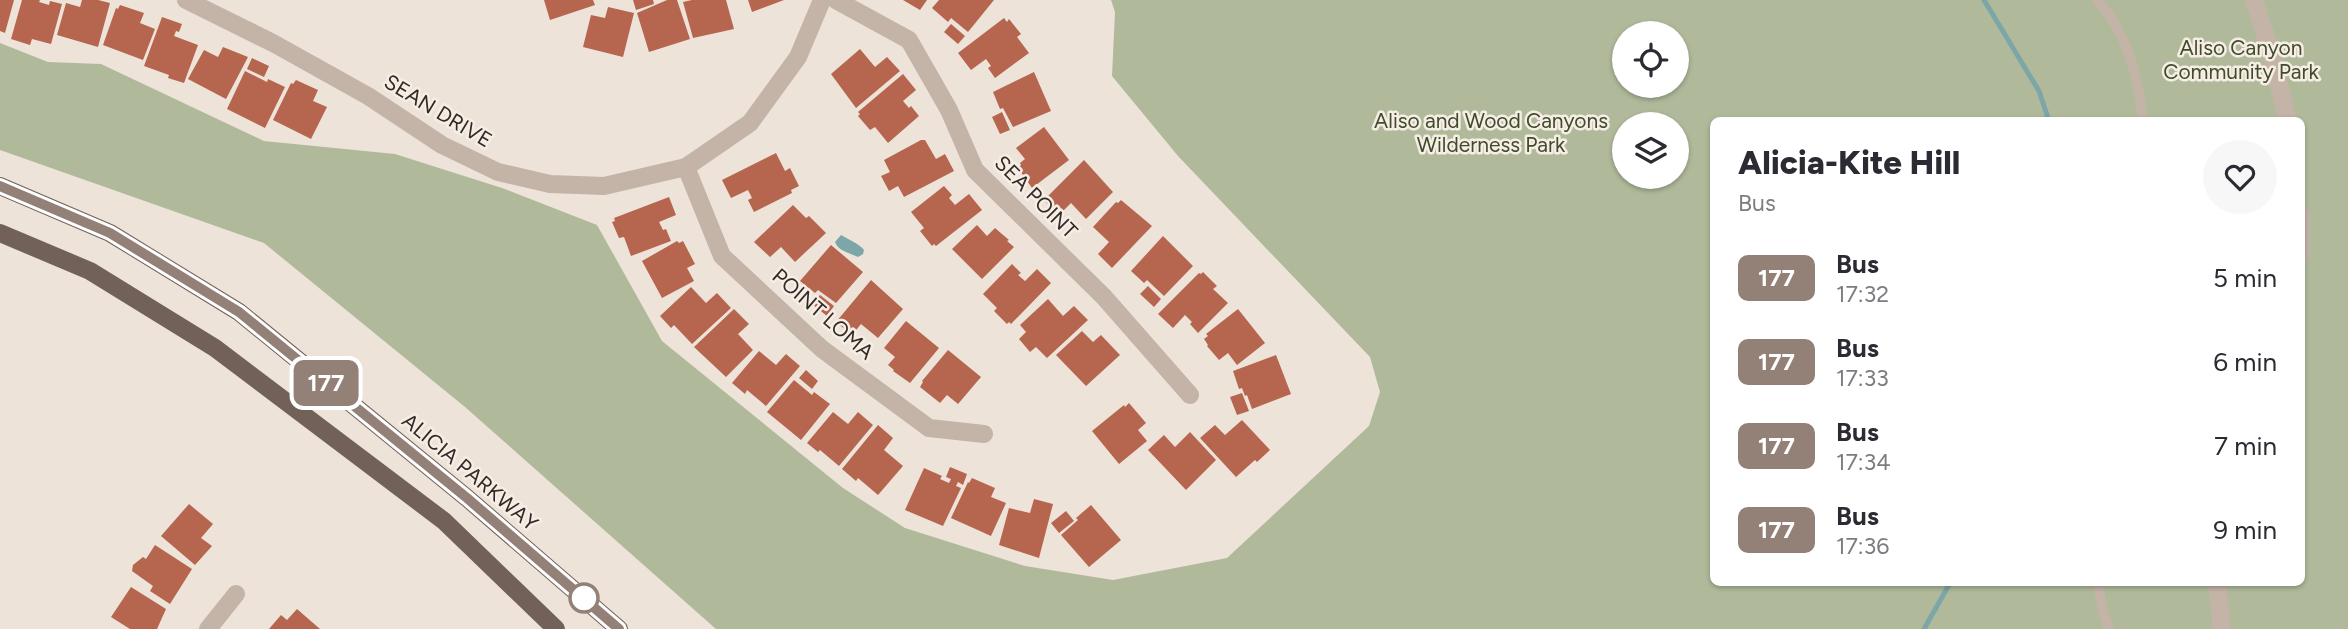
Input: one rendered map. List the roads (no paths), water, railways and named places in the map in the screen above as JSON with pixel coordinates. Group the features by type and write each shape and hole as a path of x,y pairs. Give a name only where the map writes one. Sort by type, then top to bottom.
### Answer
{"main road":[{"name":"ALICIA PARKWAY","path":"0,186 110,233 239,312 467,498 619,629"},
{"path":"0,233 90,271 215,348 444,522 556,629"}],"street":[{"name":"SEAN DRIVE","path":"186,0 273,43 368,96 442,145 498,172 550,184 604,186 686,167"},
{"path":"686,167 750,124 798,57 822,0"},
{"name":"SEA POINT","path":"836,0 909,40 949,110 975,170 1104,297 1190,395"},
{"path":"2253,0 2269,46 2287,117"},
{"name":"POINT LOMA","path":"686,167 722,256 822,349 929,428 984,434"},
{"path":"2217,586 2222,629"},
{"path":"208,629 236,594"}],"lane":[{"path":"2097,0 2108,12 2130,56 2140,91 2143,117"},
{"path":"2099,586 2109,629"}],"water":[{"path":"841,235 862,248 863,254 858,257 839,248 835,242"}],"waterway":[{"path":"1984,0 2039,91 2048,117"},
{"path":"1924,629 1948,586"}],"park label":[{"name":"Aliso Canyon Community Park","path":"2241,60"},
{"name":"Aliso and Wood Canyons Wilderness Park","path":"1491,133"}]}
